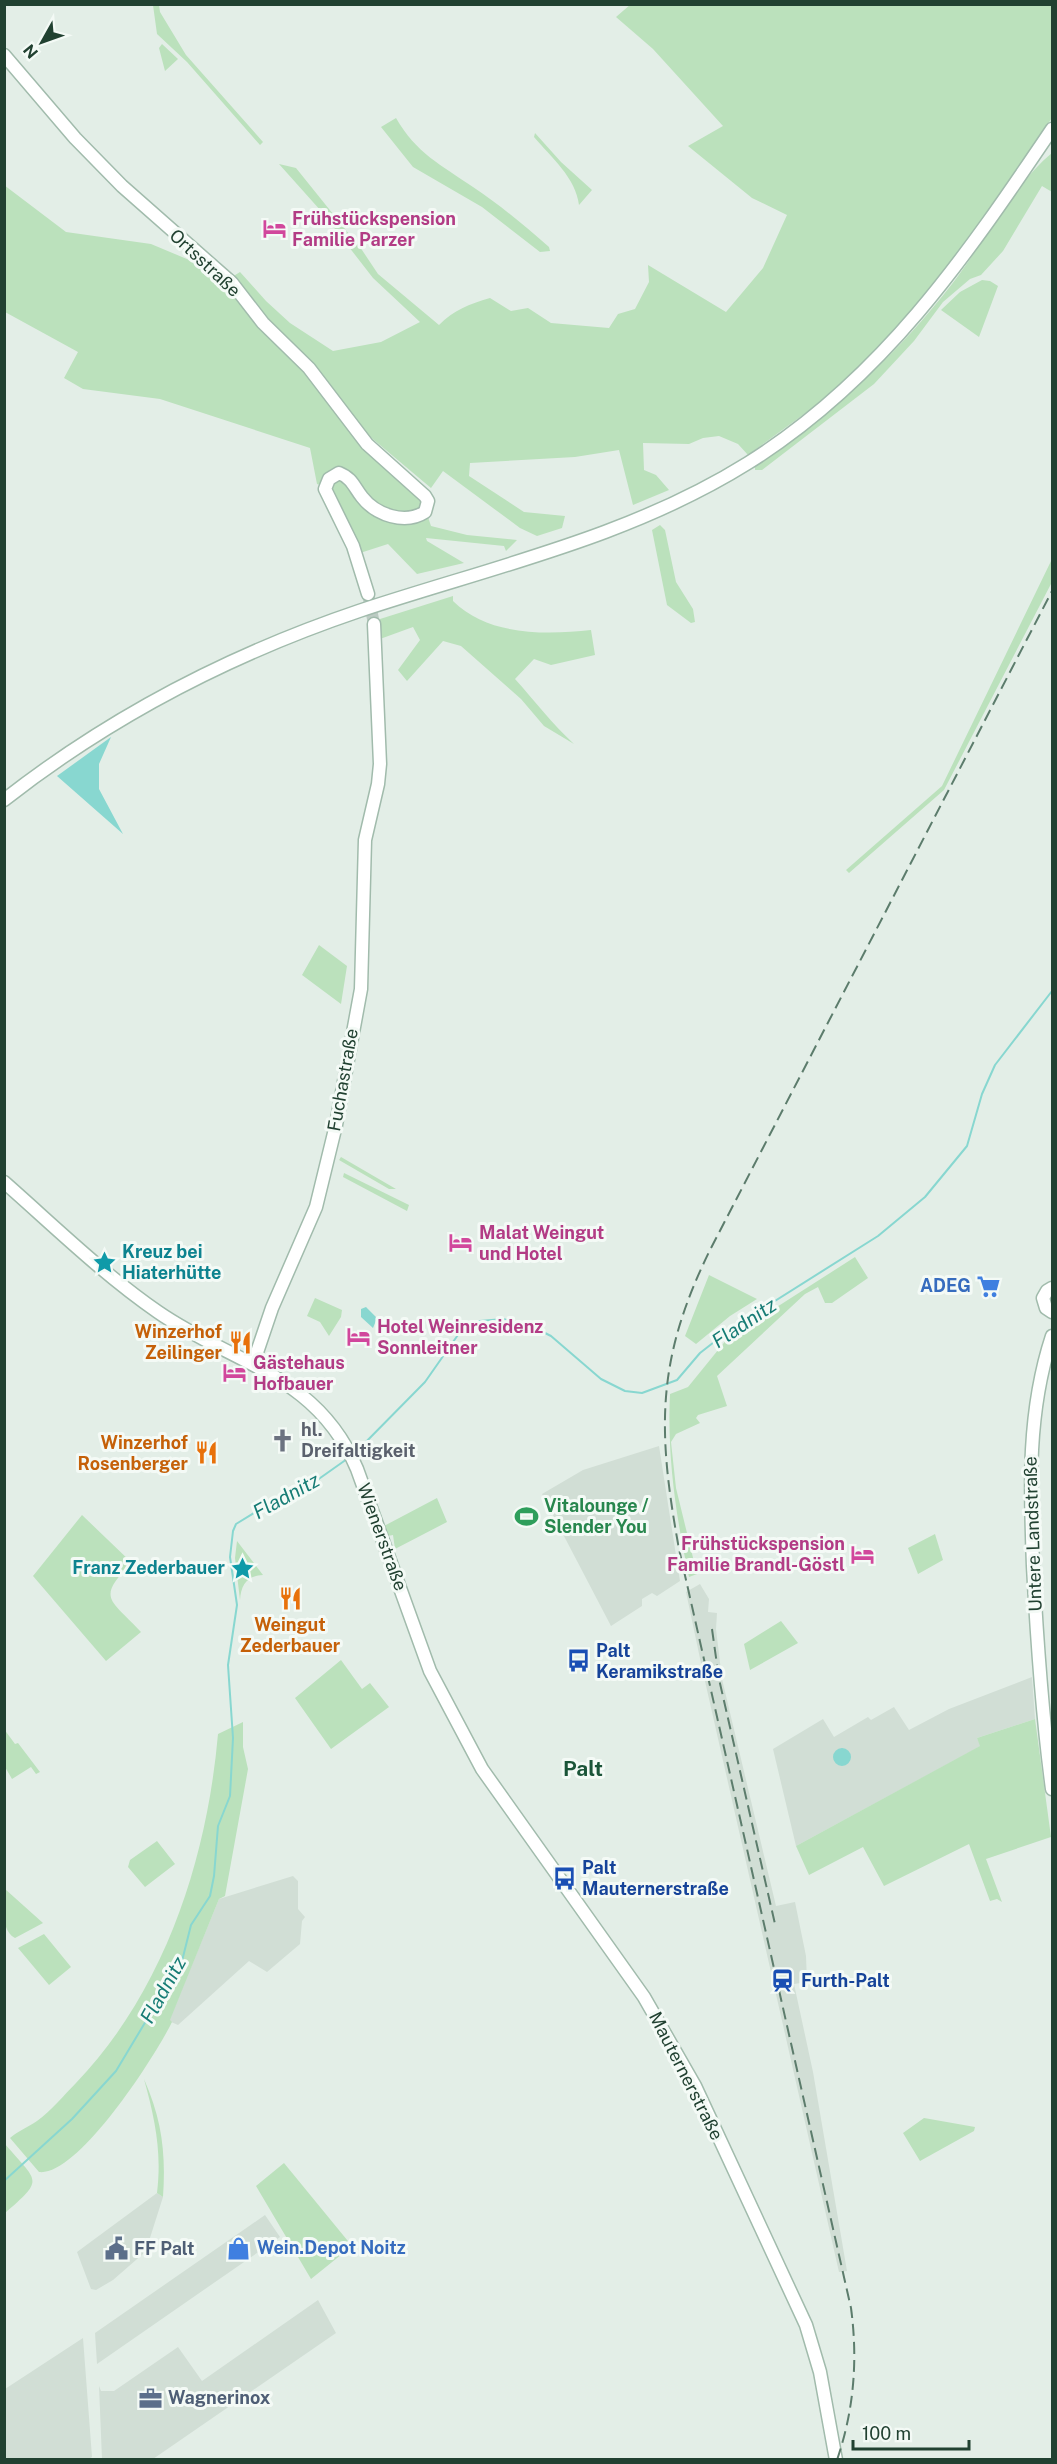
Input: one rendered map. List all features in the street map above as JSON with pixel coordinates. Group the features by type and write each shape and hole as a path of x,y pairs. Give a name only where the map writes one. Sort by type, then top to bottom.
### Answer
{"street":[{"name":"Ortsstraße","path":"4,55 67,130 122,186 232,283 263,323 309,368 355,431 425,496 428,501 425,512 418,516 397,517 384,513 362,497 347,476 339,473 329,479 325,489 353,546 368,594"},
{"path":"4,801 45,770 111,726 216,669 337,619 548,553 620,527 688,497 748,463 826,406 904,332 973,245 1053,129"},
{"name":"Fuchastraße","path":"253,1364 272,1308 316,1207 336,1125 360,989 365,840 378,784 378,668 374,624"},
{"name":"Wienerstraße","path":"4,1182 100,1266 160,1313 288,1383 333,1426 348,1448 357,1468 382,1543 423,1646 425,1659 462,1729"},
{"path":"1053,1288 1043,1298 1046,1308 1053,1312"},
{"name":"Untere Landstraße","path":"1053,1336 1039,1386 1032,1430 1029,1478 1036,1639 1053,1789"},
{"name":"Mauternerstraße","path":"462,1729 500,1796 644,1997 690,2077 808,2333 820,2372 836,2460"}],"shaded area":[{"path":"659,1446 680,1581 657,1596 652,1593 642,1599 642,1606 611,1626 542,1494 583,1470"},
{"path":"700,1584 709,1599 708,1612 717,1613 716,1629 722,1679 776,1906 795,1902 806,1956 807,1982 794,1984 813,2072 847,2271 839,2272 702,1668 686,1592"},
{"path":"1032,1677 1035,1719 977,1738 981,1746 796,1846 773,1749 823,1719 834,1737 868,1717 871,1720 894,1707 909,1730 949,1709"},
{"path":"293,1876 298,1881 298,1909 305,1917 302,1921 300,1944 267,1972 249,1961 178,2025 169,2021 219,1899"},
{"path":"157,2193 163,2197 149,2241 152,2246 113,2280 96,2290 91,2289 77,2252"},
{"path":"265,2215 280,2237 97,2364 95,2333"},
{"path":"318,2300 336,2333 153,2459 102,2459 99,2386 101,2391 114,2391 178,2347 202,2381"},
{"path":"83,2338 92,2457 88,2460 5,2459 5,2389"}],"green space":[{"path":"631,4 1052,5 1052,118 941,278 887,340 822,401 748,455 738,444 719,436 703,438 689,444 643,443 644,470 656,475 669,490 633,505 619,450 575,457 470,463 469,476 524,512 565,516 562,528 537,536 520,528 443,471 431,488 368,435 314,364 262,315 232,277 240,272 290,323 333,351 381,342 420,322 373,278 321,211 279,164 296,168 362,250 378,274 439,325 462,308 490,298 511,311 528,308 551,323 609,328 618,314 635,309 649,282 648,265 726,312 763,268 787,215 752,198 688,146 723,126 653,49 616,17"},
{"path":"153,5 159,5 160,12 186,55 263,142 260,145 187,62 157,34"},
{"path":"162,44 178,59 165,71 159,48"},
{"path":"396,118 421,149 440,165 503,208 549,247 550,251 540,252 482,207 413,167 381,127"},
{"path":"535,133 561,162 592,190 579,205 568,177 534,137"},
{"path":"1052,153 1052,192 1042,186 1003,251 981,275 970,279 943,302 914,341 874,384 762,470 755,470 755,466 836,405 909,335 952,284 1025,181"},
{"path":"4,185 66,232 151,244 194,262 197,258 230,287 305,371 360,444 421,497 420,507 408,512 386,508 373,500 353,474 339,468 331,469 320,485 317,484 310,448 160,399 83,389 64,378 78,352 5,312"},
{"path":"982,280 990,281 998,286 979,337 941,310 960,292"},
{"path":"340,479 409,523 428,517 431,526 467,535 517,540 506,551 504,546 426,538 427,541 464,563 417,574 388,544 360,553 329,489 332,483"},
{"path":"660,525 665,530 676,582 693,609 695,622 691,623 667,605 652,530"},
{"path":"1052,559 1052,582 944,790 849,873 846,870 942,786"},
{"path":"453,596 453,601 467,612 500,627 537,632 591,630 595,655 551,665 534,659 515,679 574,744 544,726 521,699 461,646 443,641 407,681 398,670 420,640 413,627 380,639 380,619"},
{"path":"319,945 347,966 341,1004 302,975"},
{"path":"341,1157 396,1189 389,1189 339,1160"},
{"path":"344,1173 409,1205 407,1211 343,1177"},
{"path":"855,1257 868,1278 832,1303 825,1303 818,1287 805,1294 717,1376 727,1406 698,1415 696,1418 700,1423 676,1434 671,1442 676,1488 697,1574 689,1577 673,1486 669,1417 670,1394 688,1387 727,1339"},
{"path":"709,1275 757,1299 730,1316 696,1344 685,1336"},
{"path":"315,1298 342,1310 341,1317 329,1336 320,1322 307,1316"},
{"path":"437,1498 447,1522 395,1549 393,1535 388,1536 384,1526"},
{"path":"82,1515 132,1563 114,1584 111,1599 141,1632 106,1661 33,1576"},
{"path":"935,1534 943,1560 918,1574 908,1548"},
{"path":"237,1541 263,1575 253,1577 246,1582 240,1600 235,1558"},
{"path":"781,1621 798,1643 750,1670 744,1644"},
{"path":"341,1660 362,1689 370,1683 389,1707 331,1749 295,1698"},
{"path":"1035,1719 1051,1837 986,1859 1002,1902 997,1899 990,1901 969,1844 884,1886 863,1847 809,1875 796,1846 980,1746 977,1738"},
{"path":"243,1722 243,1747 248,1769 225,1896 219,1899 170,2020 172,2022 133,2085 94,2135 74,2155 55,2168 39,2172 10,2138 42,2117 76,2083 107,2046 134,2007 157,1965 192,1875 204,1828 218,1734"},
{"path":"4,1729 40,1772 36,1774 31,1767 12,1779 5,1767"},
{"path":"157,1841 175,1864 145,1887 128,1867 130,1860"},
{"path":"5,1889 43,1923 15,1938 10,1934 4,1916"},
{"path":"44,1934 71,1967 49,1985 18,1948"},
{"path":"144,2079 159,2123 164,2166 163,2197 157,2193 159,2164 156,2136"},
{"path":"924,2118 975,2127 974,2131 920,2161 903,2133"},
{"path":"5,2144 25,2166 32,2180 27,2193 5,2213"},
{"path":"284,2163 352,2246 311,2279 256,2186"}],"water":[{"path":"111,737 99,764 99,789 123,834 57,776"},
{"path":"366,1307 377,1318 373,1328 361,1317 361,1309"},
{"path":"842,1748 848,1751 851,1757 848,1763 842,1766 836,1763 833,1757 836,1751"}],"waterway":[{"name":"Fladnitz","path":"354,1454 425,1382 460,1332 480,1321 503,1319 529,1325 551,1336 601,1379 625,1391 642,1393 677,1380 700,1353 732,1328 878,1236 925,1197 967,1146 982,1094 995,1065 1052,991"},
{"name":"Fladnitz","path":"4,2181 72,2119 116,2071 182,1961 191,1925 210,1896 218,1826 230,1796 233,1738 228,1665 237,1605 230,1557 236,1524 267,1505 306,1488 347,1459"}],"tunnel":[{"path":"368,594 374,624"}],"railway":[{"path":"837,2460 851,2404 853,2385 854,2347 851,2308 679,1549 667,1467 666,1395 671,1360 680,1325 711,1248 1052,591"},
{"path":"712,1629 719,1679 775,1924"}],"place":[{"name":"Frühstückspension Familie Parzer","path":"274,229"},
{"name":"Malat Weingut und Hotel","path":"461,1243"},
{"name":"Kreuz bei Hiaterhütte","path":"104,1262"},
{"name":"ADEG","path":"989,1286"},
{"name":"Hotel Weinresidenz Sonnleitner","path":"359,1337"},
{"name":"Winzerhof Zeilinger","path":"240,1342"},
{"name":"Gästehaus Hofbauer","path":"235,1373"},
{"name":"hl. Dreifaltigkeit","path":"283,1440"},
{"name":"Winzerhof Rosenberger","path":"206,1453"},
{"name":"Vitalounge / Slender You","path":"526,1516"},
{"name":"Frühstückspension Familie Brandl-Göstl","path":"863,1554"},
{"name":"Franz Zederbauer","path":"243,1568"},
{"name":"Weingut Zederbauer","path":"290,1599"},
{"name":"Palt Keramikstraße","path":"578,1661"},
{"name":"Palt Mauternerstraße","path":"564,1878"},
{"name":"Furth-Palt","path":"783,1981"},
{"name":"Wein.Depot Noitz","path":"239,2248"},
{"name":"FF Palt","path":"116,2249"},
{"name":"Wagnerinox","path":"150,2398"}],"district":[{"name":"Palt","path":"583,1769"}]}
